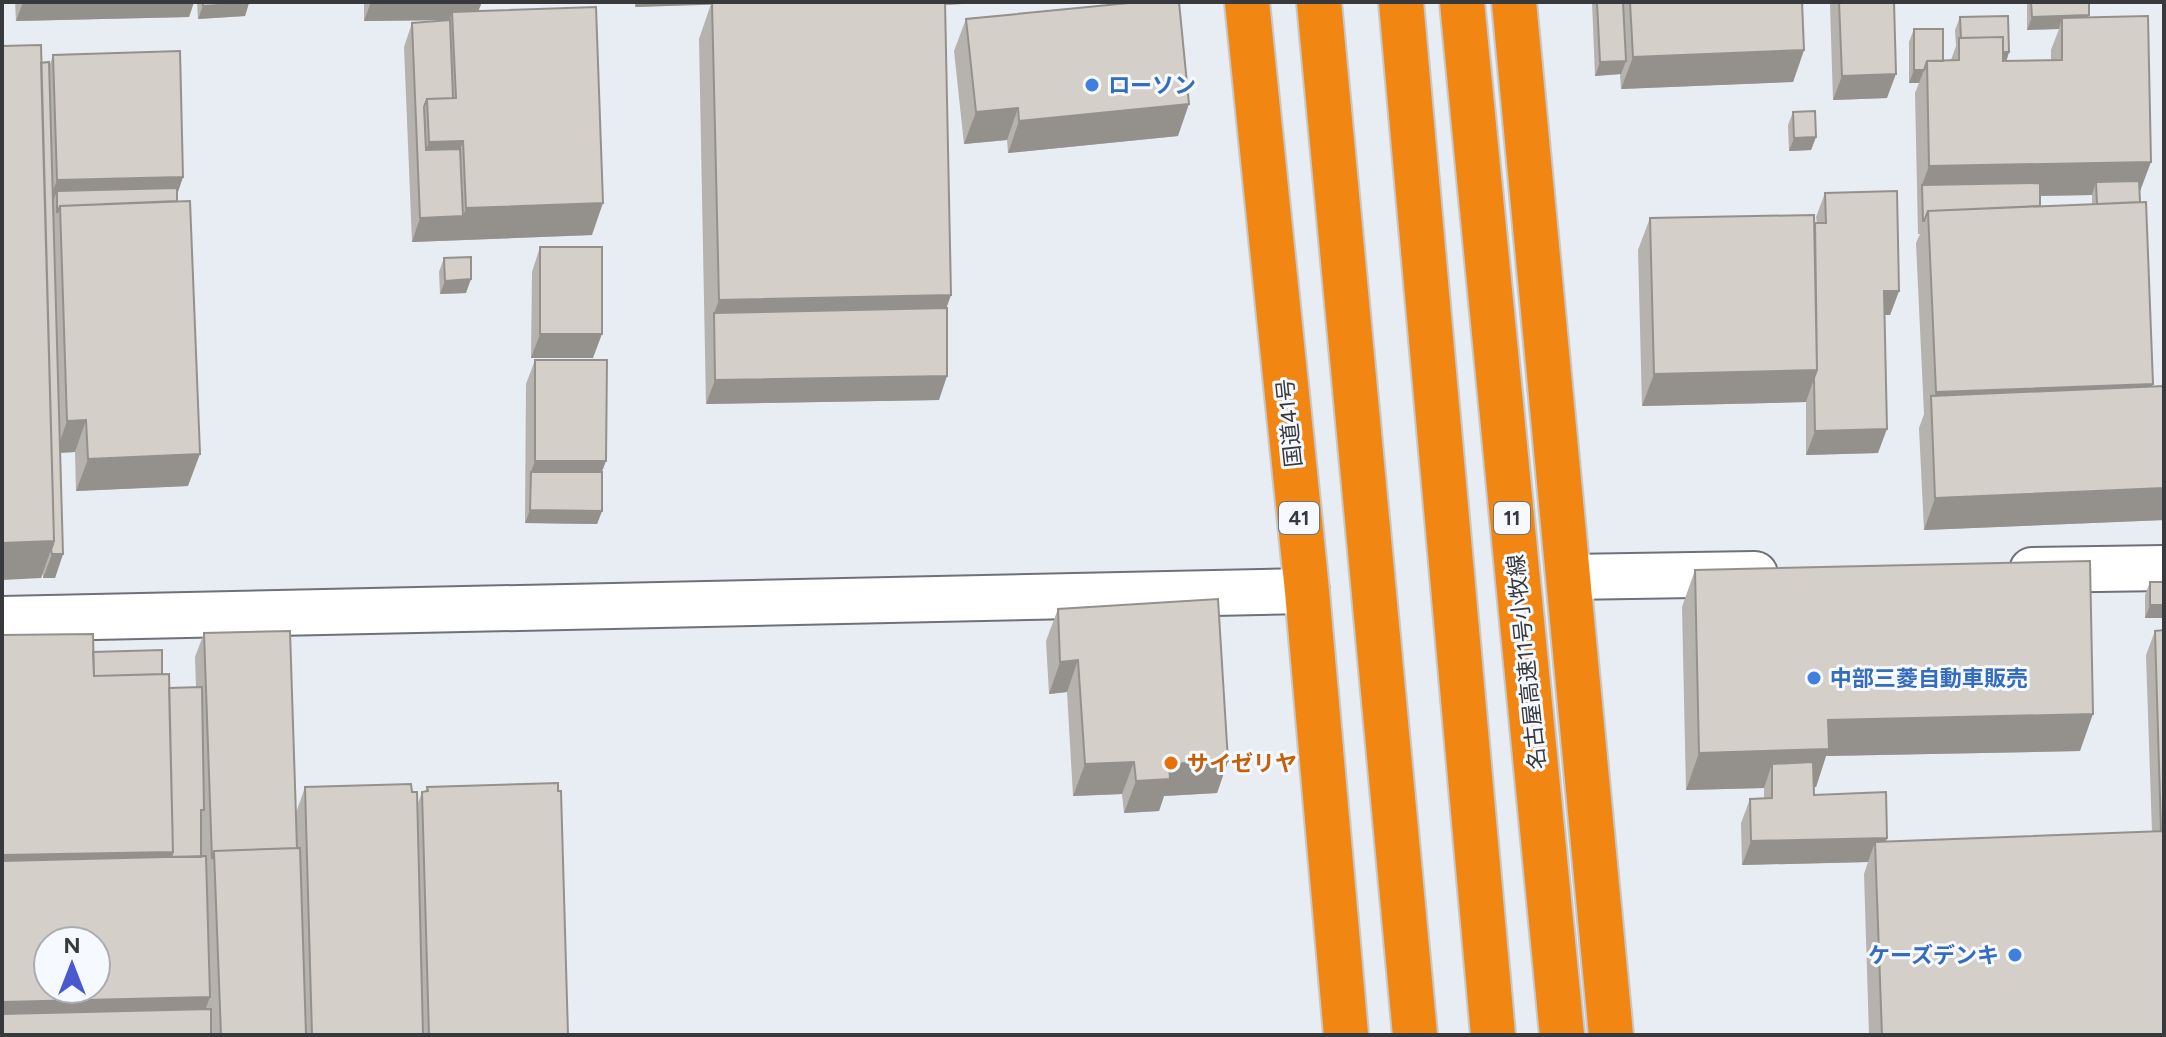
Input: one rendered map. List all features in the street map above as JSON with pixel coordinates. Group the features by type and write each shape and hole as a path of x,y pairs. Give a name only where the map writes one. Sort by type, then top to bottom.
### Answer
{"highway":[{"name":"国道41号","path":"1247,2 1307,591 1346,1035"},
{"path":"1319,2 1415,1035"},
{"name":"名古屋高速11号小牧線","path":"1462,2 1562,1035"},
{"path":"1514,2 1611,1035"},
{"path":"1402,10 1493,1035"}],"street":[{"path":"1992,571 2164,568"},
{"path":"1569,577 1788,574"},
{"path":"2,619 1307,591"}],"building":[{"path":"203,2 249,2 249,3 203,6"},
{"path":"712,2 945,2 951,295 719,300"},
{"path":"1139,2 1179,2 1189,104 1019,121 1018,108 976,112 966,19"},
{"path":"1597,2 1623,2 1626,61 1600,62"},
{"path":"1630,2 1802,2 1804,50 1633,57"},
{"path":"1839,2 1894,2 1896,74 1842,76"},
{"path":"2031,2 2089,2 2089,15 2032,17"},
{"path":"596,7 603,203 466,208 463,141 429,142 427,99 456,98 452,12"},
{"path":"2008,16 2009,52 2003,52 2003,37 1961,38 1960,17"},
{"path":"2148,16 2151,162 1929,166 1927,61 1959,60 1959,38 2003,37 2003,61 2062,60 2062,18"},
{"path":"450,20 453,98 427,99 424,107 426,150 460,149 463,216 420,218 412,23"},
{"path":"1914,29 1943,29 1943,61 1927,61 1924,70 1914,70"},
{"path":"41,45 54,541 2,543 2,46"},
{"path":"180,51 183,177 57,180 53,55"},
{"path":"49,62 63,554 52,554 51,550 54,541 41,63"},
{"path":"1815,111 1816,137 1794,138 1793,112"},
{"path":"2139,181 2140,202 2097,204 2096,182"},
{"path":"2040,183 2040,206 1928,211 1923,221 1922,185"},
{"path":"177,188 177,201 60,206 57,213 57,191"},
{"path":"1897,191 1899,291 1884,291 1887,429 1815,431 1815,223 1826,223 1825,193"},
{"path":"190,201 200,454 88,459 86,420 67,421 60,206"},
{"path":"2146,202 2153,384 1936,392 1928,211"},
{"path":"1814,215 1817,370 1654,374 1650,218"},
{"path":"540,247 602,247 602,334 540,334"},
{"path":"471,257 471,279 445,281 444,258"},
{"path":"947,308 947,376 715,380 714,313"},
{"path":"535,360 607,360 606,461 535,461"},
{"path":"2164,386 2164,488 1935,498 1931,396"},
{"path":"531,472 602,472 602,511 530,510"},
{"path":"2090,561 2093,714 1828,720 1829,749 1699,753 1695,570"},
{"path":"2150,582 2164,582 2164,605 2150,605"},
{"path":"1218,599 1228,761 1169,764 1170,779 1136,781 1134,762 1085,764 1078,660 1060,662 1058,609"},
{"path":"2164,630 2164,831 2161,831 2155,631"},
{"path":"290,631 297,848 214,851 212,859 204,633"},
{"path":"93,634 94,676 169,674 173,852 2,855 2,635"},
{"path":"162,650 162,674 94,676 93,652"},
{"path":"202,687 204,810 201,810 201,857 171,857 169,688"},
{"path":"1813,762 1814,795 1886,792 1887,838 1751,841 1750,799 1772,798 1772,764"},
{"path":"558,783 558,791 561,791 568,1035 429,1035 422,792 428,791 427,787"},
{"path":"411,784 412,792 417,792 423,1035 312,1035 305,787"},
{"name":"ケーズデンキ","path":"2164,831 2164,1035 1882,1035 1875,842"},
{"path":"300,848 306,1035 221,1035 214,851"},
{"path":"206,856 210,997 112,999 112,925 32,925 32,1001 2,1002 2,861"},
{"path":"211,1009 211,1035 2,1035 2,1014"}],"place":[{"name":"ローソン","path":"1092,85"},
{"name":"中部三菱自動車販売","path":"1814,678"},
{"name":"サイゼリヤ","path":"1171,763"},
{"name":"ケーズデンキ","path":"2015,955"}]}
